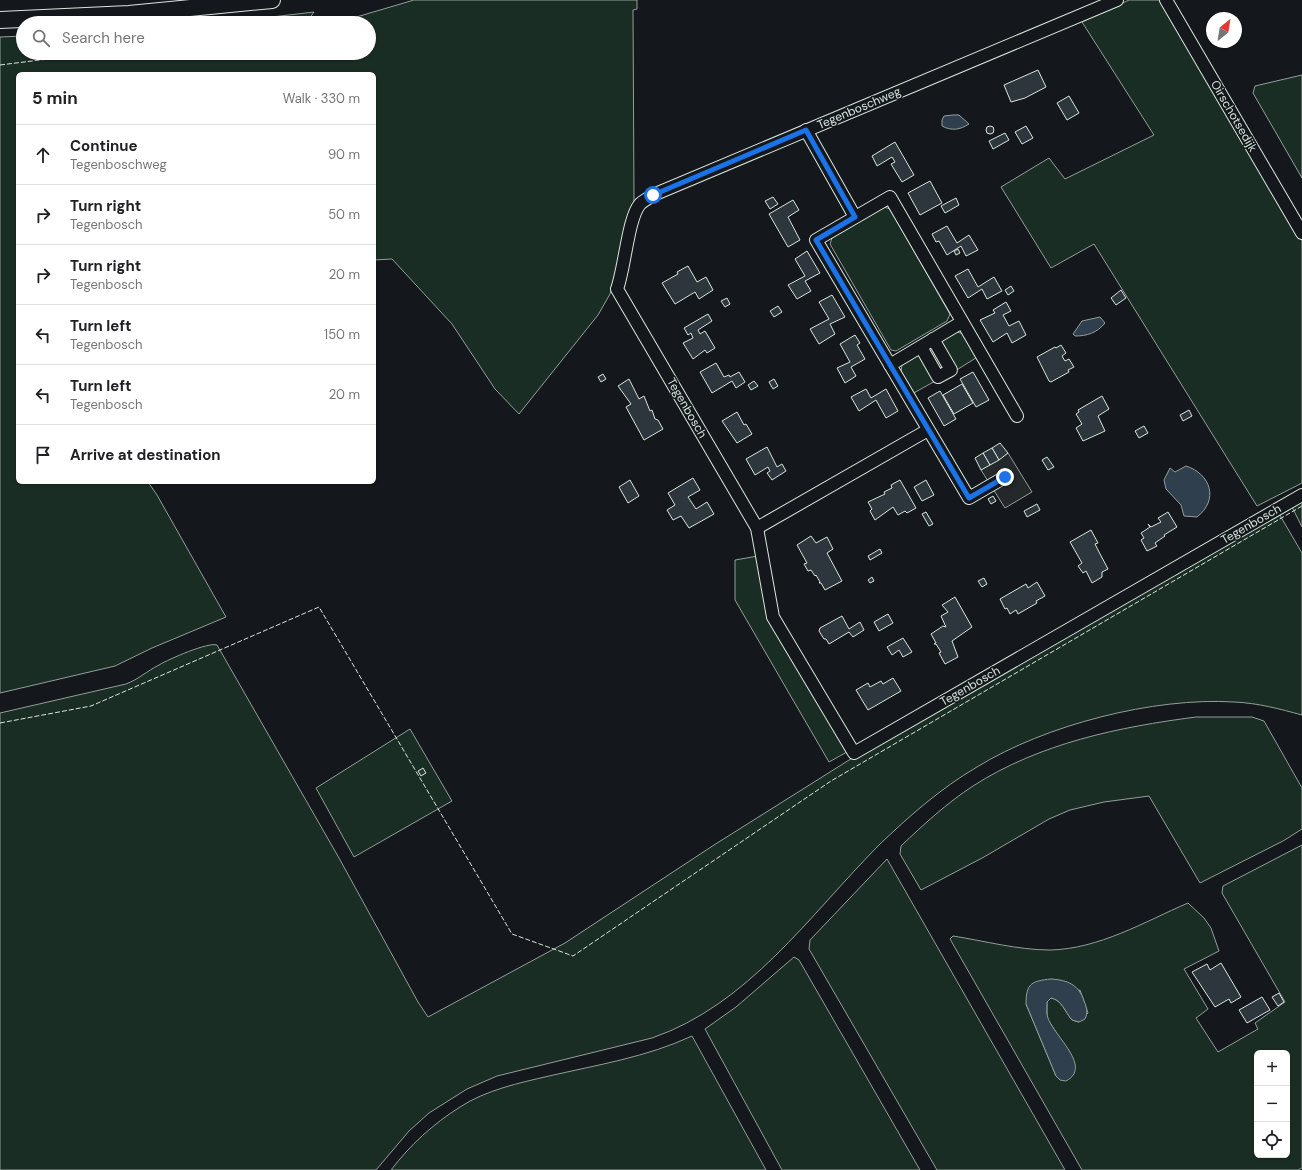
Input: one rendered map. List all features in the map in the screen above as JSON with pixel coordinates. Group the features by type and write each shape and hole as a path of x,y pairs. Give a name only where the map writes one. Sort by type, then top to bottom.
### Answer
{"main road":[{"path":"86,16 129,14 272,0"},
{"path":"0,20 16,19"}],"street":[{"name":"Tegenboschweg","path":"617,289 622,275 634,215 641,203 653,195 1117,0"},
{"name":"Oirschotsedijk","path":"1166,0 1302,233"},
{"path":"806,130 855,217"},
{"path":"1005,477 969,498 816,240 890,197 1017,416"},
{"name":"Tegenbosch","path":"617,289 757,528 773,617 854,752 1302,495"},
{"path":"890,365 962,322"},
{"path":"921,347 938,377 951,370 933,339"},
{"path":"757,528 928,430"}],"green space":[{"path":"414,0 637,0 637,9 633,10 634,200 610,294 598,315 519,414 495,389 452,324 392,259 376,260 376,72 16,72 16,484 149,484 226,617 152,648 115,666 0,693 0,37 16,36 16,60 376,60 376,16 360,16"},
{"path":"1129,0 1159,0 1302,241 1302,483 1257,506 1094,244 1051,268 1001,187 1049,158 1065,179 1154,135 1082,22"},
{"path":"314,12 311,16 280,16"},
{"path":"1302,75 1302,178 1253,93 1255,86"},
{"path":"884,207 890,209 950,314 947,321 896,351 891,350 830,244 832,238"},
{"path":"956,332 965,334 979,356 955,371 940,346 942,340"},
{"path":"916,355 922,356 937,380 912,394 901,373 902,364"},
{"path":"1302,499 1302,527 1291,505"},
{"path":"1278,512 1302,553 1302,715 1269,707 1234,702 1170,704 1135,709 1101,717 1035,738 1004,752 951,784 901,824 852,873 775,956 748,981 718,1004 686,1023 652,1038 497,1076 467,1089 429,1113 409,1131 376,1170 0,1170 0,713 126,684 179,655 197,648 217,645 339,858 418,1002 428,1017 565,943 714,845 865,750"},
{"path":"758,556 769,620 847,752 829,762 735,600 735,560"},
{"path":"1196,717 1252,717 1264,721 1302,788 1302,829 1283,841 1200,883 1149,796 1104,802 1070,810 1049,819 984,857 921,890 900,854 901,846 954,799 973,786 1025,758 1081,739 1109,732"},
{"path":"410,729 452,801 354,857 316,788"},
{"path":"1302,845 1302,1168 1298,1170 1082,1170 950,939 953,936 1038,950 1068,948 1104,940 1188,903 1204,918 1211,928 1219,951 1184,969 1208,1009 1196,1018 1218,1052 1258,1029 1255,1023 1285,1002 1222,893 1223,886","holes":["1080,990 1088,1013 1079,1022 1072,1020 1055,999 1051,998 1047,1002 1047,1018 1073,1059 1060,1080 1056,1076 1026,1004"]},
{"path":"887,859 1065,1170 937,1170 809,949 810,940"},
{"path":"794,957 799,960 920,1170 782,1170 705,1029 736,1007"},
{"path":"692,1036 766,1170 391,1170 406,1152 431,1128 460,1107 481,1096 526,1081 640,1055"}],"shaded area":[{"path":"1008,453 1032,492 1005,508 981,470"}],"water":[{"path":"959,115 969,124 962,128 956,129 949,129 942,126 944,116"},
{"path":"1100,317 1105,323 1095,332 1088,335 1079,336 1075,336 1073,334 1082,321"},
{"path":"1186,466 1195,470 1201,475 1209,488 1210,496 1208,503 1197,517 1184,516 1181,505 1166,489 1164,480 1170,468 1175,472"},
{"path":"1051,979 1068,982 1076,987 1082,996 1087,1010 1085,1019 1079,1022 1072,1020 1055,999 1051,998 1047,1002 1048,1018 1074,1060 1075,1068 1073,1075 1066,1081 1060,1080 1056,1076 1026,1004 1027,992 1031,984"}],"building":[{"path":"1038,70 1046,87 1025,98 1011,102 1004,85"},
{"path":"1069,96 1079,113 1067,120 1057,103"},
{"path":"988,126 992,126 994,130 992,134 988,134 986,132 986,128"},
{"path":"1026,126 1033,138 1022,144 1015,132"},
{"path":"1005,133 1009,140 993,149 989,141"},
{"path":"895,142 914,175 902,182 891,164 895,162 892,157 877,166 872,156"},
{"path":"930,181 942,203 920,215 908,193"},
{"path":"773,197 778,204 770,209 765,201"},
{"path":"956,198 959,205 945,213 941,206"},
{"path":"793,200 799,210 788,217 800,240 788,247 769,214"},
{"path":"947,226 957,243 969,235 978,250 966,256 961,246 947,255 939,241 936,242 932,234"},
{"path":"958,249 960,253 956,255 954,251"},
{"path":"807,251 820,273 805,281 811,291 797,299 788,285 805,276 795,259"},
{"path":"688,266 697,282 706,277 713,290 699,299 695,292 675,304 662,283 678,274 677,272"},
{"path":"968,269 978,287 994,277 1002,291 987,299 982,289 968,298 955,276"},
{"path":"1011,286 1014,291 1008,295 1005,290"},
{"path":"1121,290 1126,298 1116,305 1111,298"},
{"path":"832,295 845,317 830,324 835,334 819,344 810,329 829,319 819,302"},
{"path":"727,298 730,304 725,307 721,301"},
{"path":"1006,302 1011,311 1003,315 1009,326 1019,321 1026,335 1012,343 1007,333 993,342 980,320 995,313 993,310"},
{"path":"778,306 782,312 774,317 770,311"},
{"path":"708,314 712,321 698,330 700,334 705,331 715,348 707,353 705,350 693,359 683,343 693,338 691,333 688,335 684,328"},
{"path":"855,335 860,343 857,345 865,359 851,367 856,376 845,383 837,368 850,362 840,344"},
{"path":"1061,345 1066,353 1062,356 1065,361 1069,359 1074,367 1068,370 1069,372 1051,382 1049,381 1037,357"},
{"path":"716,363 724,377 729,375 730,377 739,372 745,382 736,388 732,381 712,393 700,372"},
{"path":"973,372 989,400 976,407 960,379"},
{"path":"603,374 606,379 601,382 598,377"},
{"path":"629,379 639,399 644,396 650,411 652,410 655,419 658,420 663,429 644,440 626,407 631,404 618,386"},
{"path":"774,379 778,386 773,389 769,382"},
{"path":"754,381 758,386 751,390 748,385"},
{"path":"962,384 973,403 954,414 943,395"},
{"path":"866,389 871,398 886,389 898,411 886,418 876,400 859,411 851,397"},
{"path":"940,391 956,419 944,426 928,398"},
{"path":"1102,396 1109,409 1098,416 1105,431 1083,441 1076,428 1082,424 1076,414 1079,412 1078,410"},
{"path":"1189,410 1192,416 1183,421 1180,415"},
{"path":"737,412 744,425 746,424 752,434 737,443 722,421"},
{"path":"1144,426 1148,433 1139,438 1135,431"},
{"path":"1000,443 1008,453 999,460 992,448"},
{"path":"767,447 777,467 782,464 786,471 772,480 767,473 770,471 768,467 755,475 746,459"},
{"path":"992,448 999,460 990,465 983,453"},
{"path":"983,453 990,465 981,470 975,458"},
{"path":"1047,457 1054,467 1048,470 1042,460"},
{"path":"693,478 700,490 688,497 696,509 707,502 714,514 689,528 681,516 673,520 667,510 675,505 668,493"},
{"path":"630,480 639,496 628,503 619,487"},
{"path":"900,480 916,508 907,513 905,511 898,515 893,507 875,520 870,511 872,509 868,502 885,494 884,492 892,488 891,485"},
{"path":"926,480 934,495 922,501 914,487"},
{"path":"993,496 996,501 991,504 988,499"},
{"path":"1037,504 1040,510 1027,517 1024,511"},
{"path":"926,512 933,524 929,526 922,514"},
{"path":"1168,512 1177,527 1155,543 1157,546 1147,551 1141,540 1144,538 1141,533 1150,527 1148,524 1151,527 1161,522 1158,518"},
{"path":"1091,530 1098,543 1095,544 1108,569 1102,572 1102,577 1092,583 1086,571 1083,573 1078,566 1082,563 1070,542"},
{"path":"811,536 816,543 827,537 833,549 827,553 842,581 825,590 821,583 819,583 820,582 816,575 815,576 811,570 808,571 804,564 807,563 797,545"},
{"path":"880,549 882,553 870,560 868,556"},
{"path":"872,577 874,581 870,583 868,580"},
{"path":"984,578 987,584 982,587 978,581"},
{"path":"1037,582 1045,596 1036,601 1037,603 1018,614 1016,610 1010,614 1007,608 1005,609 1000,599 1026,584 1028,588"},
{"path":"955,597 972,627 952,641 958,657 945,664 939,653 941,652 936,644 934,644 936,643 931,634 943,626 946,627 941,616 948,612 942,605"},
{"path":"888,614 893,623 879,631 874,622"},
{"path":"842,616 849,629 860,622 864,630 853,637 849,632 829,644 819,631 820,628"},
{"path":"903,638 912,652 903,657 899,650 892,655 887,647"},
{"path":"893,678 901,691 868,710 856,690 868,683 870,687 881,681 883,684"},
{"path":"423,768 426,773 421,776 418,771"},
{"path":"1221,963 1241,997 1231,1003 1229,999 1215,1007 1192,972 1207,964 1210,970"},
{"path":"1279,993 1284,1002 1278,1006 1272,997"},
{"path":"1262,997 1270,1010 1247,1023 1239,1010"}],"fence":[{"path":"0,65 40,60"},
{"path":"0,723 91,706 319,607 512,934 573,956 831,781 1302,506"}],"route":[{"path":"653,195 806,130 855,217 816,240 969,498 1005,477"}]}
